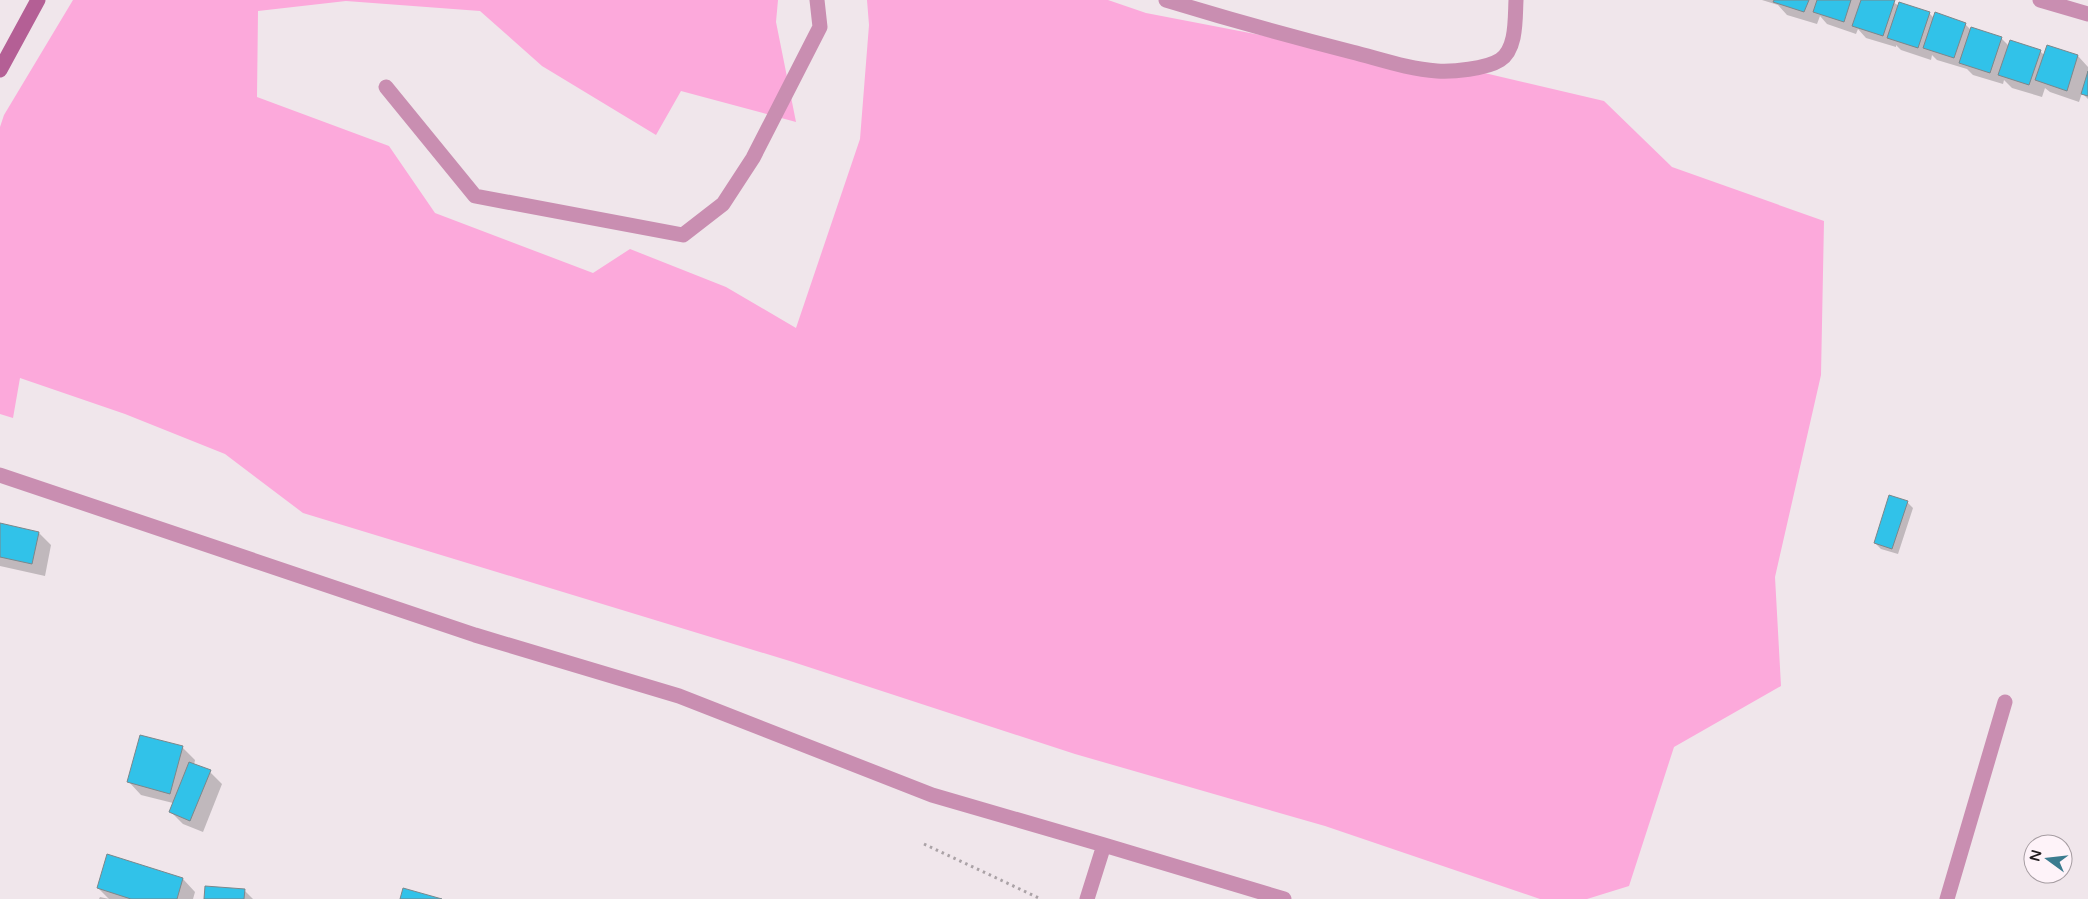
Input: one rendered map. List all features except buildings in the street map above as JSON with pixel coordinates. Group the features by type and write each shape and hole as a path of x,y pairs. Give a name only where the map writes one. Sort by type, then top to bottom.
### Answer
{"street":[{"path":"0,70 38,0"},
{"path":"386,87 475,196 683,236 723,204 753,158 820,26 817,0"},
{"path":"1166,0 1311,42 1414,68 1439,71 1471,68 1500,60 1509,49 1514,33 1516,0"},
{"path":"2040,0 2088,14"},
{"path":"0,475 475,635 679,696 932,795 1284,899"},
{"path":"1947,899 2005,702"},
{"path":"1087,899 1104,845"}],"path":[{"path":"924,844 1041,899"}],"shaded area":[{"path":"73,0 778,0 776,22 796,122 681,91 656,135 542,66 480,11 346,1 258,11 257,97 389,146 435,213 593,273 630,249 726,287 796,328 860,139 869,25 867,0 1108,0 1146,13 1312,45 1476,71 1604,101 1672,167 1824,221 1821,375 1775,577 1781,686 1674,747 1629,886 1587,899 1540,899 1325,826 1075,754 793,662 303,513 225,454 125,414 20,378 13,418 0,414 0,127 4,115"}]}
